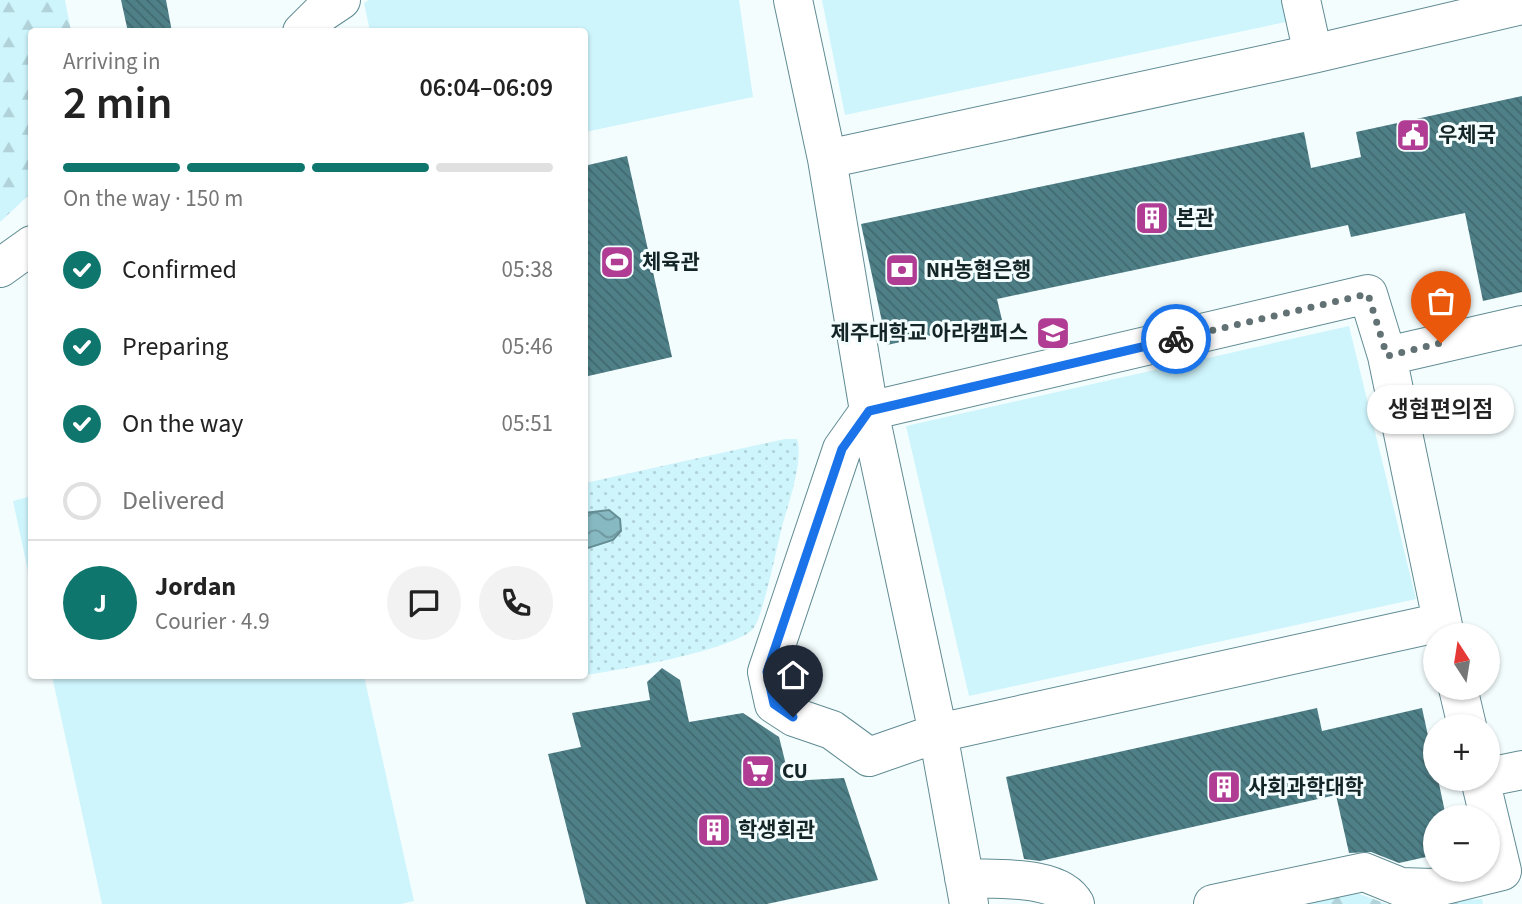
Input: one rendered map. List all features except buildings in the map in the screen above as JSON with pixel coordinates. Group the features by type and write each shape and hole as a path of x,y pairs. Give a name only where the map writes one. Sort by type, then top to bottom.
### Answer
{"lane":[{"path":"793,0 827,159 869,411 938,733 960,895 1047,883 1071,896 1075,904"},
{"path":"1301,0 1313,54"},
{"path":"827,159 1313,54 1522,5"},
{"path":"0,268 28,248"},
{"path":"1423,633 938,733 869,757 832,730 793,717 774,704 767,672 842,449 869,411 1368,294 1387,356 1442,623"},
{"path":"1387,356 1522,325"},
{"path":"1500,775 1522,770"},
{"path":"1213,904 1364,872 1401,887 1433,888 1502,871 1483,791"}],"green space":[{"path":"0,0 65,0 70,28 28,28 28,196 0,222"},
{"path":"369,0 739,0 753,97 588,131 588,28 369,28 364,3"},
{"path":"822,0 1281,0 1286,22 845,115"},
{"path":"1349,326 1416,599 969,696 906,426"},
{"path":"785,439 797,439 797,470 765,597 753,629 742,637 700,652 588,674 588,482"},
{"path":"28,497 28,571 13,501"},
{"path":"53,679 365,679 414,901 401,904 102,904"},
{"path":"1354,892 1387,904 1295,904"},
{"path":"1482,899 1483,904 1387,904"}],"water":[{"path":"609,510 620,519 621,531 613,540 588,548 588,513"}],"way so far":[{"path":"1176,339 1368,294 1387,356 1441,343"}],"place":[{"name":"우체국","path":"1413,135"},
{"name":"본관","path":"1152,218"},
{"name":"체육관","path":"617,262"},
{"name":"NH농협은행","path":"902,270"},
{"name":"제주대학교 아라캠퍼스","path":"1053,333"},
{"name":"생협편의점","path":"1441,343"},
{"name":"CU","path":"758,771"},
{"name":"사회과학대학","path":"1224,787"},
{"name":"학생회관","path":"714,830"}],"route":[{"path":"793,717 774,704 767,672 842,449 869,411 1176,339"}]}
